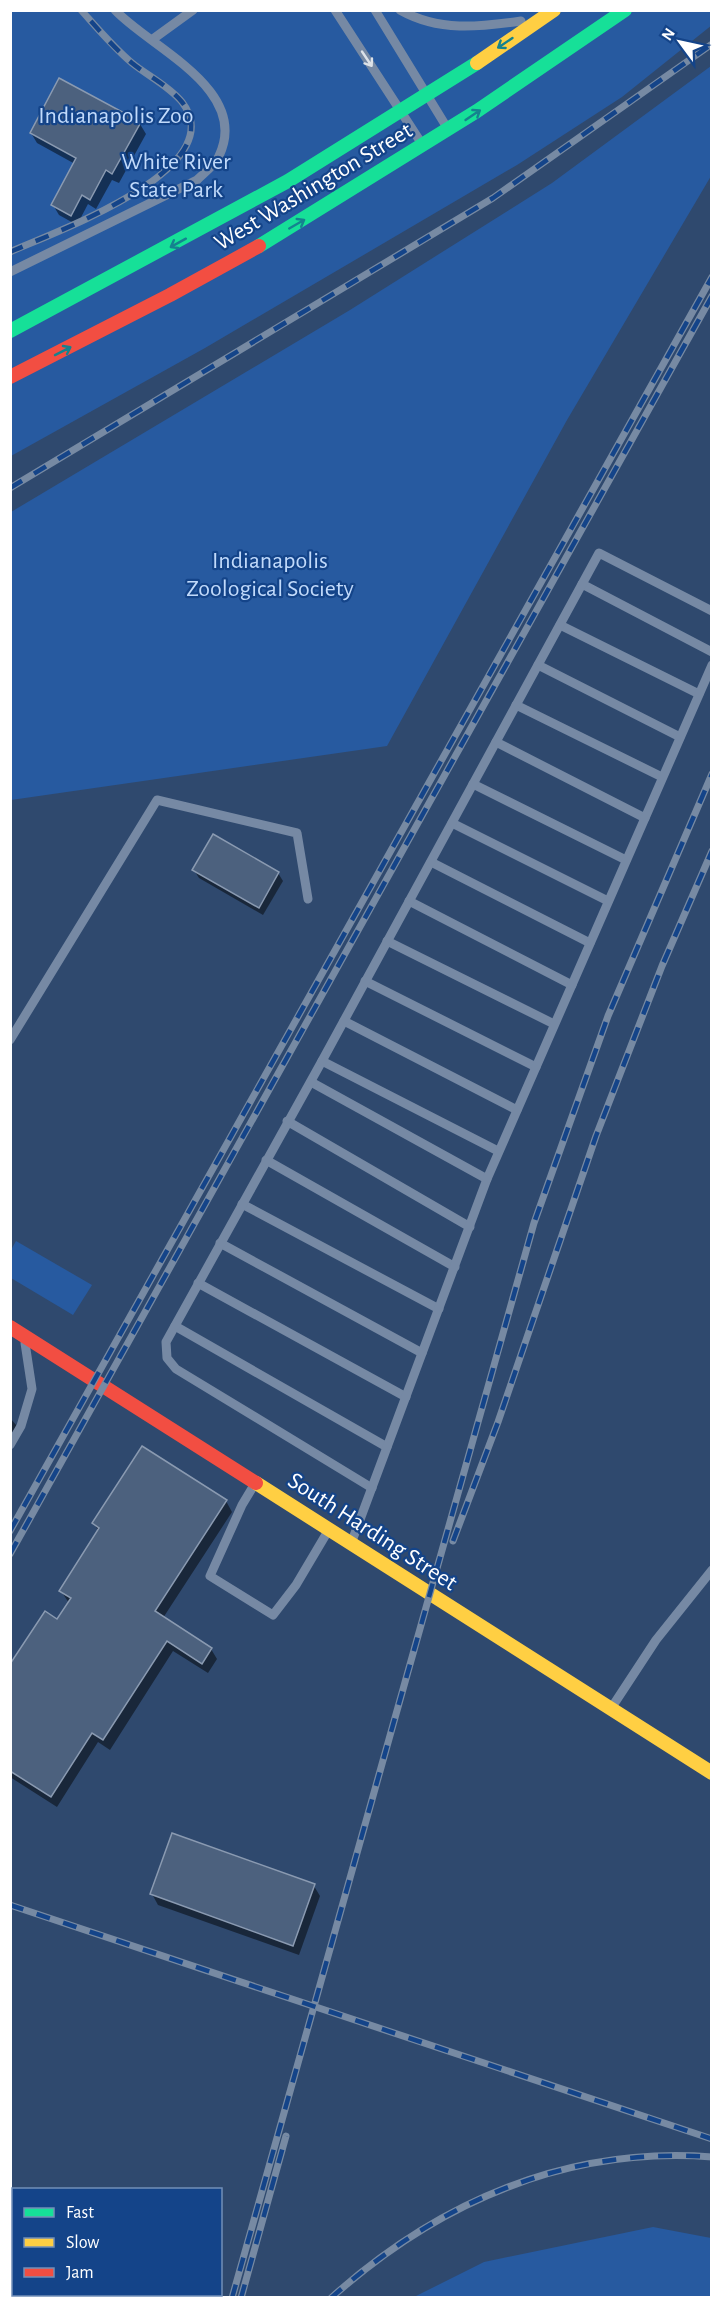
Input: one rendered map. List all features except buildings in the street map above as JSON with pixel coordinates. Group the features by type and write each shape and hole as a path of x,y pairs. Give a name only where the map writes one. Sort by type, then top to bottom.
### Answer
{"main road":[{"name":"West Washington Street","path":"10,377 171,295 297,224 424,147 625,10"},
{"name":"West Washington Street","path":"10,331 248,204 427,96 549,14"},
{"name":"South Harding Street","path":"10,1327 711,1773"}],"lane":[{"path":"10,272 197,180 219,158 225,134 221,112 216,103 186,64 125,21 115,10"},
{"path":"153,39 193,10"},
{"path":"334,10 424,147"},
{"path":"375,10 449,130"},
{"path":"400,10 422,20 458,27 476,27 549,14"},
{"path":"372,1488 176,1369 167,1358 166,1342 287,1121 311,1082 599,553 711,611"},
{"path":"582,585 711,652"},
{"path":"560,625 699,694"},
{"path":"538,665 680,736"},
{"path":"351,1544 498,1151 711,665"},
{"path":"516,705 662,777"},
{"path":"496,742 645,818"},
{"path":"473,784 626,860"},
{"path":"10,1040 157,800 297,833 308,898"},
{"path":"452,823 608,901"},
{"path":"431,862 590,943"},
{"path":"409,901 572,985"},
{"path":"387,941 554,1024"},
{"path":"366,981 536,1067"},
{"path":"344,1021 517,1110"},
{"path":"322,1061 498,1151"},
{"path":"311,1082 487,1179"},
{"path":"287,1121 470,1227"},
{"path":"266,1160 455,1267"},
{"path":"242,1204 439,1309"},
{"path":"220,1243 422,1353"},
{"path":"198,1283 406,1397"},
{"path":"175,1326 387,1447"},
{"path":"10,1446 21,1426 32,1389 24,1335"},
{"path":"256,1482 242,1505 210,1576 273,1616 296,1585 328,1530"},
{"path":"611,1709 656,1640 711,1570"}],"green space":[{"name":"White River State Park","path":"711,10 712,25 622,97 517,165 205,348 11,456 10,11"},
{"name":"Indianapolis Zoological Society","path":"711,66 711,176 567,420 387,746 11,800 11,512 350,310 552,183"},
{"path":"16,1241 92,1285 73,1315 11,1278 11,1250"},
{"path":"653,2227 711,2238 711,2297 414,2297 484,2262"}],"railway":[{"path":"10,252 97,214 162,174 183,151 191,127 182,102 177,96 125,57 81,10"},
{"path":"10,488 493,198 712,44"},
{"path":"10,1531 712,277"},
{"path":"10,1554 712,296"},
{"path":"232,2298 534,1223 608,1016 712,774"},
{"path":"453,1541 498,1422 596,1136 662,966 712,851"},
{"path":"10,1905 712,2139"},
{"path":"241,2298 286,2136"},
{"path":"331,2298 372,2264 415,2234 460,2208 507,2187 556,2171 606,2161 658,2156 712,2157"}],"traffic: fast":[{"path":"259,246 477,111 625,10"},
{"path":"10,331 288,181 477,63"}],"traffic: slow":[{"path":"477,63 554,10"},
{"path":"256,1483 712,1773"}],"traffic: jam":[{"path":"10,377 170,295 259,246"},
{"path":"10,1327 256,1483"}],"park label":[{"name":"Indianapolis Zoo","path":"116,115"}]}
